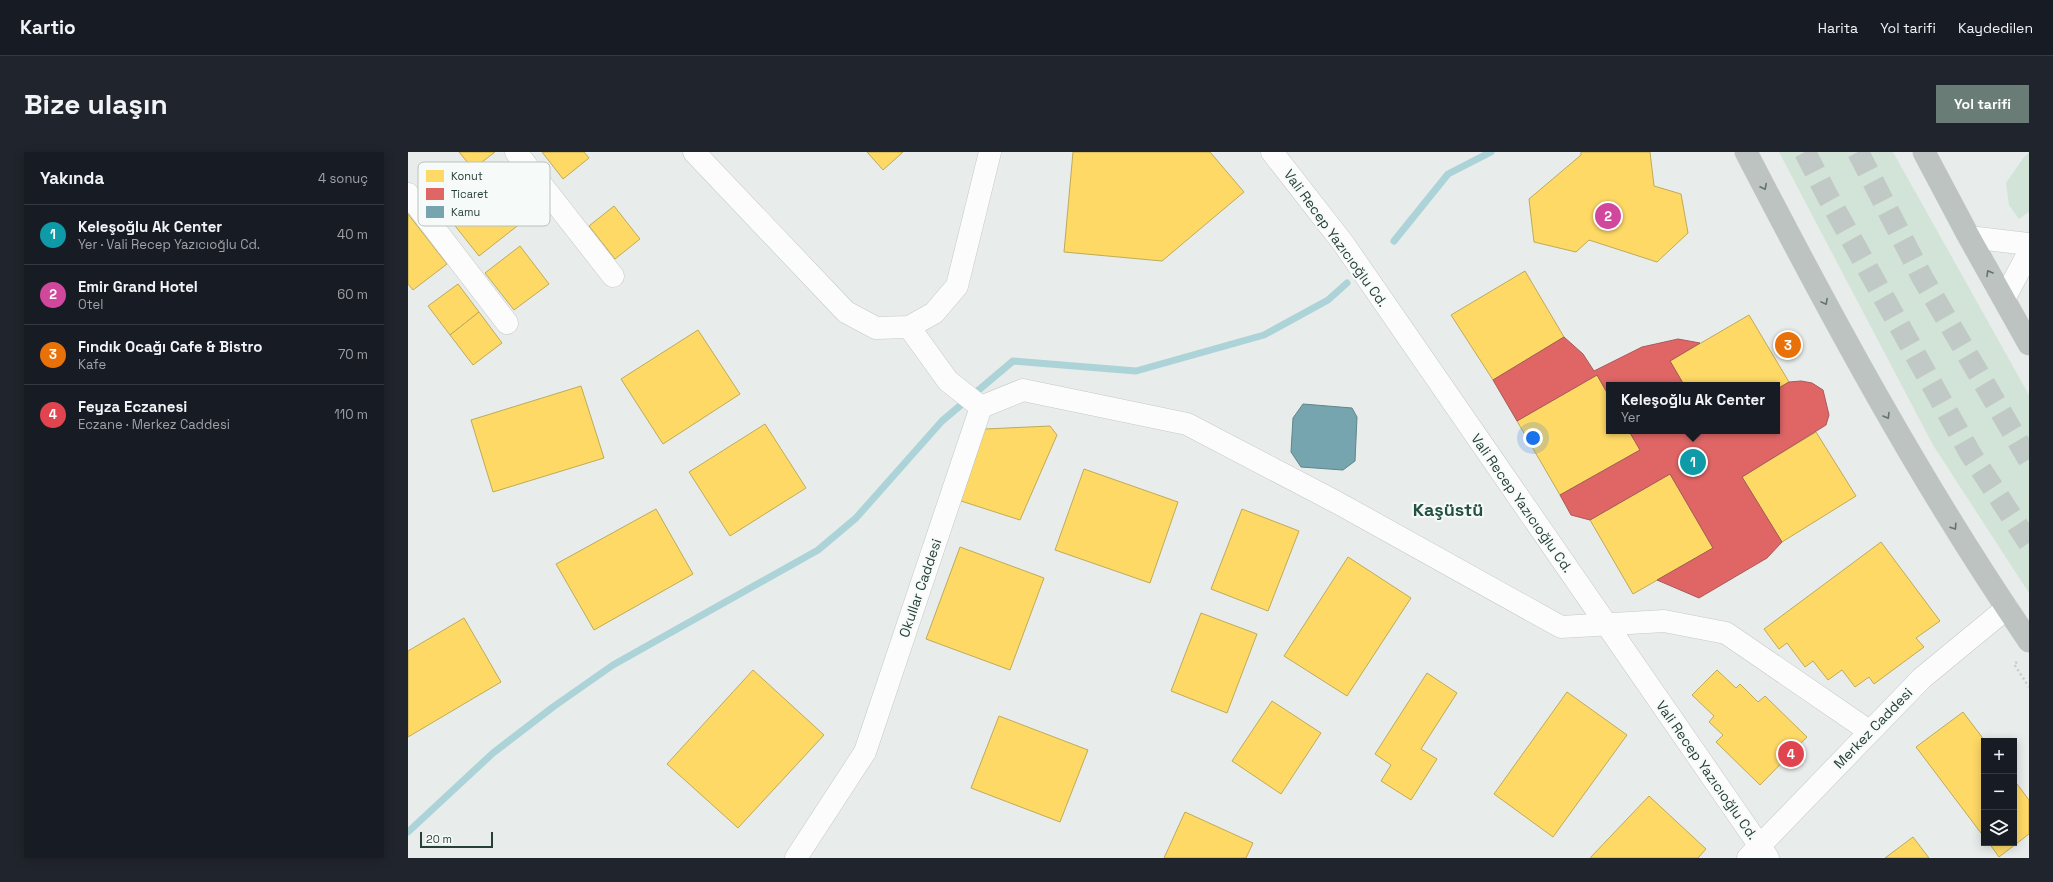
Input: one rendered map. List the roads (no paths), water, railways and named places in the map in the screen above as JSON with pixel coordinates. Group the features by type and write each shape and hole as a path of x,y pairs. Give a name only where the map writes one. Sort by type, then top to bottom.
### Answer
{"highway":[{"path":"1746,152 1877,399 1951,523 2029,640"},
{"path":"1924,152 1969,237 2029,344"}],"street":[{"path":"516,152 524,162"},
{"path":"694,152 846,312 876,328 909,327 934,314 957,286 990,152"},
{"name":"Vali Recep Yazıcıoğlu Cd.","path":"1272,152 1343,243 1605,624 1758,854"},
{"path":"408,194 418,207"},
{"path":"550,195 613,276"},
{"path":"433,226 507,323"},
{"path":"1969,237 2029,244"},
{"path":"2004,298 2029,252"},
{"path":"909,327 948,381 981,407 1023,390 1187,424 1338,503 1561,627 1664,621 1726,633 1868,731"},
{"name":"Okullar Caddesi","path":"796,858 865,752 981,407"},
{"name":"Merkez Caddesi","path":"1758,854 1868,731 1922,678 2007,608"}],"waterway":[{"path":"1394,241 1448,174 1491,152"},
{"path":"408,832 493,753 553,707 613,665 818,550 856,518 942,421 1013,361 1136,371 1264,335 1328,300 1347,283"}],"tunnel":[{"path":"1805,152 1828,197 1970,453 2029,543"},
{"path":"1858,152 1922,277 2029,460"}],"place":[{"name":"Emir Grand Hotel","path":"1608,216"},
{"name":"Fındık Ocağı Cafe & Bistro","path":"1788,345"},
{"name":"Keleşoğlu Ak Center","path":"1693,462"},
{"name":"Feyza Eczanesi","path":"1791,754"}],"district":[{"name":"Kaşüstü","path":"1448,509"}]}
